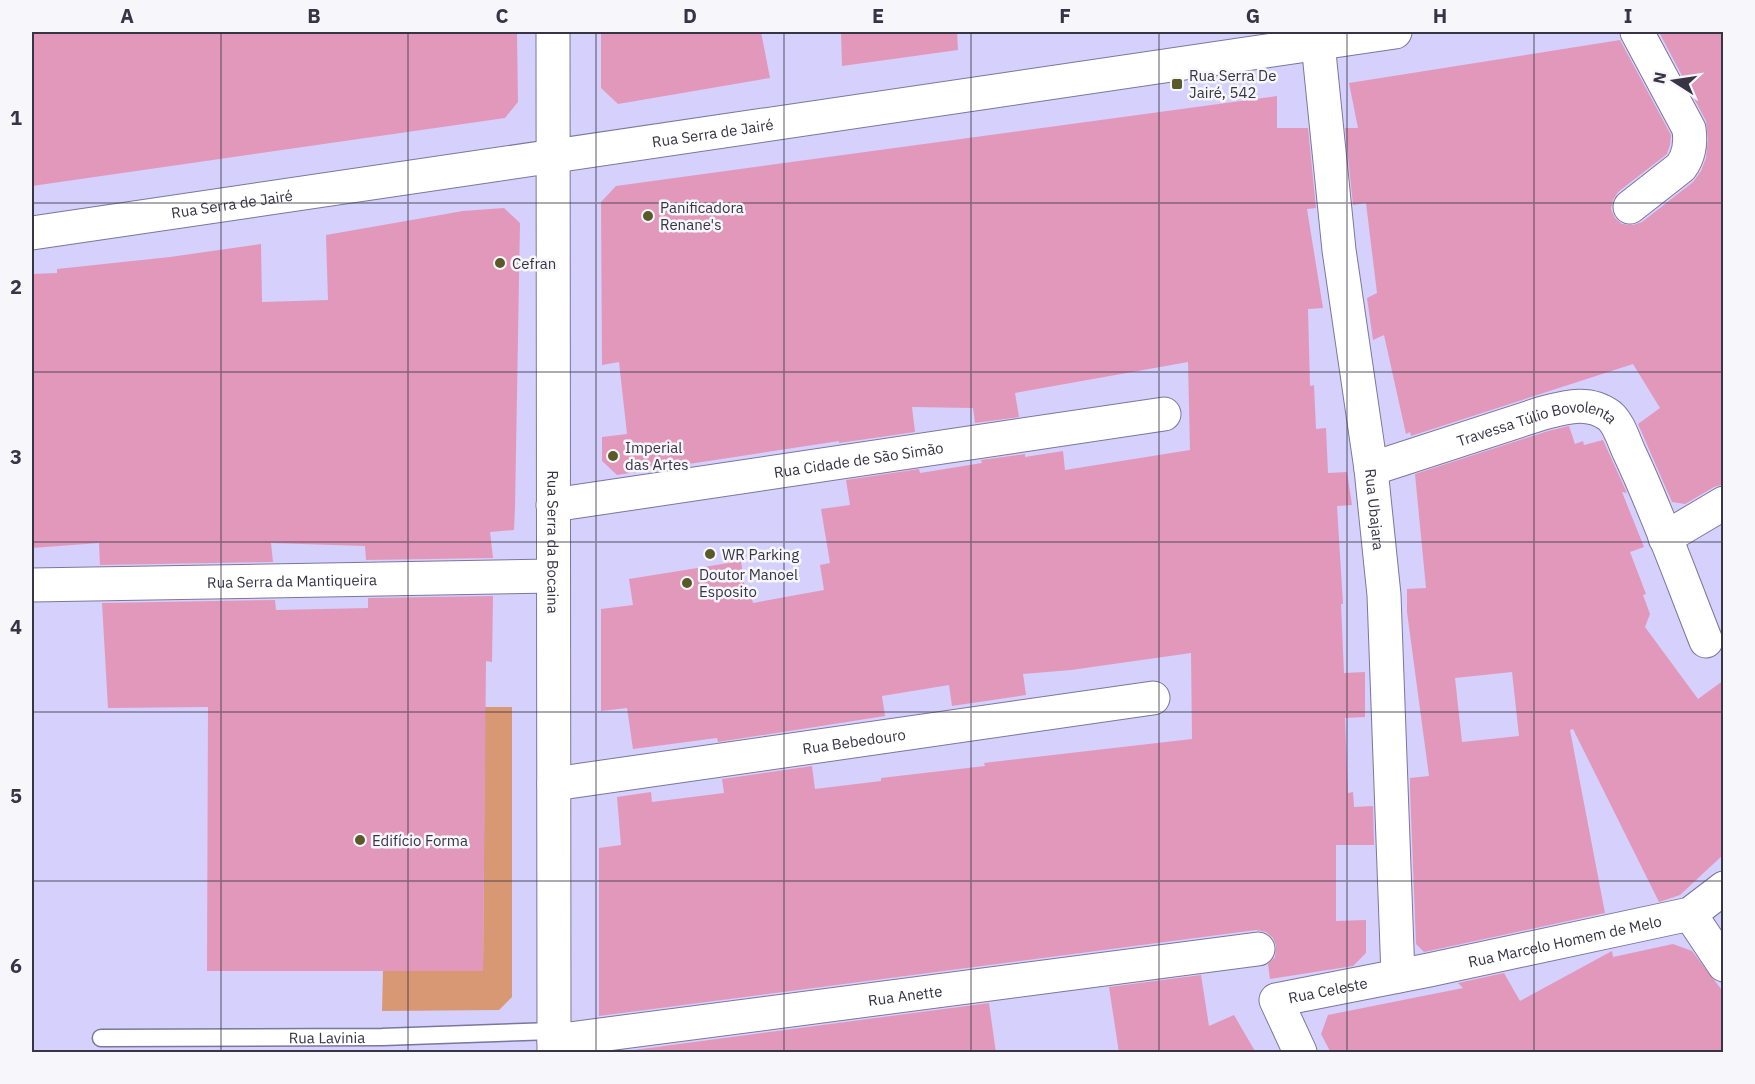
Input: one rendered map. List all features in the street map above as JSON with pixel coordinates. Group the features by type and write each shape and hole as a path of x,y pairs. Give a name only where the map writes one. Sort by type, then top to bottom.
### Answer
{"street":[{"name":"Rua Serra da Bocaina","path":"553,32 554,1042"},
{"name":"Rua Serra de Jairé","path":"32,233 1395,32"},
{"path":"1630,207 1681,167 1686,161 1690,141 1689,129 1637,32"},
{"name":"Rua Ubajara","path":"1318,43 1339,250 1371,469 1384,595 1398,976"},
{"name":"Travessa Túlio Bovolenta","path":"1371,469 1569,406 1588,406 1599,409 1612,417 1646,487 1706,641"},
{"name":"Rua Cidade de São Simão","path":"553,505 1164,414"},
{"path":"1665,538 1724,503"},
{"name":"Rua Serra da Mantiqueira","path":"32,585 553,576"},
{"name":"Rua Bebedouro","path":"554,783 1153,698"},
{"name":"Rua Marcelo Homem de Melo","path":"1398,976 1690,914 1724,888"},
{"path":"1690,914 1724,965"},
{"name":"Rua Anette","path":"554,1042 1258,949"},
{"name":"Rua Celeste","path":"1300,1053 1276,1000 1398,976"}],"lane":[{"name":"Rua Lavinia","path":"100,1038 382,1037 554,1042"}],"shaded area":[{"path":"485,707 512,707 512,997 499,1010 382,1011 383,971 483,970"}],"building":[{"path":"32,32 517,32 518,102 505,118 32,186"},
{"path":"601,32 761,32 770,78 618,104 601,88"},
{"path":"841,32 957,32 958,50 842,66"},
{"path":"1724,32 1724,484 1714,487 1685,504 1672,502 1638,424 1660,408 1633,364 1411,436 1410,432 1406,434 1384,335 1373,340 1367,298 1377,293 1366,203 1353,205 1345,128 1358,128 1349,83 1620,40 1671,135 1667,154 1618,192 1613,200 1611,209 1615,218 1622,224 1633,225 1642,222 1693,182 1706,158 1708,139 1706,121 1660,34"},
{"path":"1277,96 1277,128 1308,128 1316,208 1307,209 1323,308 1308,309 1310,386 1314,385 1316,429 1326,428 1328,473 1347,472 1352,505 1337,506 1343,604 1341,604 1344,673 1365,672 1365,717 1345,718 1348,793 1353,792 1354,807 1373,806 1374,845 1336,845 1336,921 1366,920 1366,953 1353,966 1270,979 1268,964 1275,957 1276,946 1273,938 1266,932 1256,930 599,1016 599,848 621,845 617,797 651,792 652,802 724,793 722,779 812,766 815,789 881,781 881,778 985,766 984,763 1192,739 1191,653 1071,670 1023,674 1026,695 952,706 949,685 882,696 885,716 718,742 717,738 633,749 627,708 601,711 601,609 633,605 629,579 741,561 746,596 751,595 753,603 824,590 820,565 830,563 821,509 850,505 846,480 919,469 920,473 982,463 981,460 1025,454 1025,457 1063,451 1065,470 1190,450 1188,362 1015,393 1019,417 975,423 973,408 912,407 915,432 839,443 839,441 617,475 602,461 602,437 627,434 619,362 602,365 601,202 616,186"},
{"path":"504,208 520,223 515,508 514,530 490,532 493,558 366,560 365,546 271,543 273,562 100,565 99,543 32,548 32,274 57,273 57,269 170,257 261,244 262,302 328,300 326,235 463,211"},
{"path":"1569,426 1575,444 1583,441 1584,445 1603,440 1627,493 1622,492 1644,547 1630,552 1646,594 1643,595 1650,614 1645,627 1698,699 1724,680 1724,854 1680,895 1659,902 1573,729 1570,730 1605,913 1424,952 1416,944 1410,789 1410,778 1429,776 1407,612 1407,589 1426,588 1415,474","holes":["1512,672 1519,736 1462,742 1455,678"]},
{"path":"493,596 492,662 486,661 483,971 207,971 208,707 108,708 102,603 275,600 276,610 368,608 368,598"},
{"path":"1673,944 1692,951 1724,993 1724,1053 1331,1053 1321,1034 1328,1015 1463,988 1458,983 1504,973 1520,1001 1612,951 1613,957"},
{"path":"1201,975 1209,1026 1234,1015 1256,1053 1119,1053 1109,987"},
{"path":"989,1003 996,1053 611,1053"}],"place":[{"name":"Rua Serra De Jairé, 542","path":"1177,84"},
{"name":"Panificadora Renane's","path":"648,216"},
{"name":"Cefran","path":"500,263"},
{"name":"Imperial das Artes","path":"613,456"},
{"name":"WR Parking","path":"710,554"},
{"name":"Doutor Manoel Esposito","path":"687,583"},
{"name":"Edifício Forma","path":"360,840"}]}
